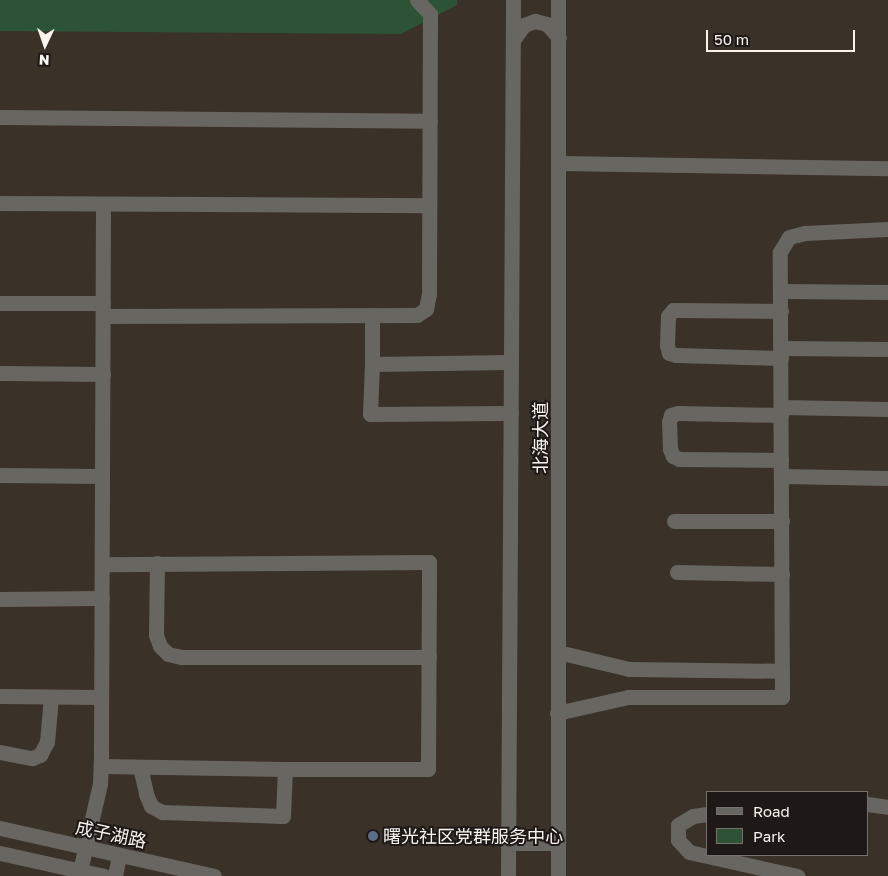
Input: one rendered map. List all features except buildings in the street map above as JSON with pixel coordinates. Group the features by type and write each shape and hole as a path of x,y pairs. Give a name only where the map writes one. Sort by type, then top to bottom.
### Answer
{"street":[{"path":"0,303 103,310 372,315 417,315 426,309 429,294 430,14 417,0"},
{"name":"北海大道","path":"508,876 513,0"},
{"name":"北海大道","path":"558,0 558,876"},
{"path":"513,40 524,25 535,21 547,24 558,38"},
{"path":"0,117 430,121"},
{"path":"559,163 888,168"},
{"path":"0,203 429,205"},
{"path":"80,870 100,784 101,766 103,204"},
{"path":"557,713 628,697 782,697 780,252 789,237 805,233 888,229"},
{"path":"780,291 888,292"},
{"path":"781,310 672,310 668,316 667,345 669,353 676,355 888,349"},
{"path":"372,315 370,414 511,414"},
{"path":"372,364 511,362"},
{"path":"0,373 103,374"},
{"path":"781,460 679,460 673,456 670,449 669,422 671,415 678,413 888,409"},
{"path":"0,475 102,476"},
{"path":"782,476 888,478"},
{"path":"674,521 782,521"},
{"path":"101,766 285,770 428,769 429,657 429,562 102,564"},
{"path":"156,563 156,635 160,646 168,654 181,657 429,657"},
{"path":"677,572 782,574"},
{"path":"0,599 102,598"},
{"path":"558,652 629,670 782,671"},
{"path":"0,696 101,697"},
{"path":"0,752 32,758 40,755 46,742 51,696"},
{"path":"140,767 146,794 151,806 162,812 283,816 285,770"},
{"path":"868,804 888,807"},
{"path":"706,814 693,816 678,825 678,840 689,852 706,856"},
{"name":"成子湖路","path":"0,828 214,876"},
{"path":"508,843 558,843"},
{"path":"0,853 104,876"},
{"path":"115,876 119,855"},
{"path":"707,856 797,876"}],"green space":[{"path":"0,0 457,0 457,5 401,34 0,31"}],"place":[{"name":"曙光社区党群服务中心","path":"373,836"}]}
